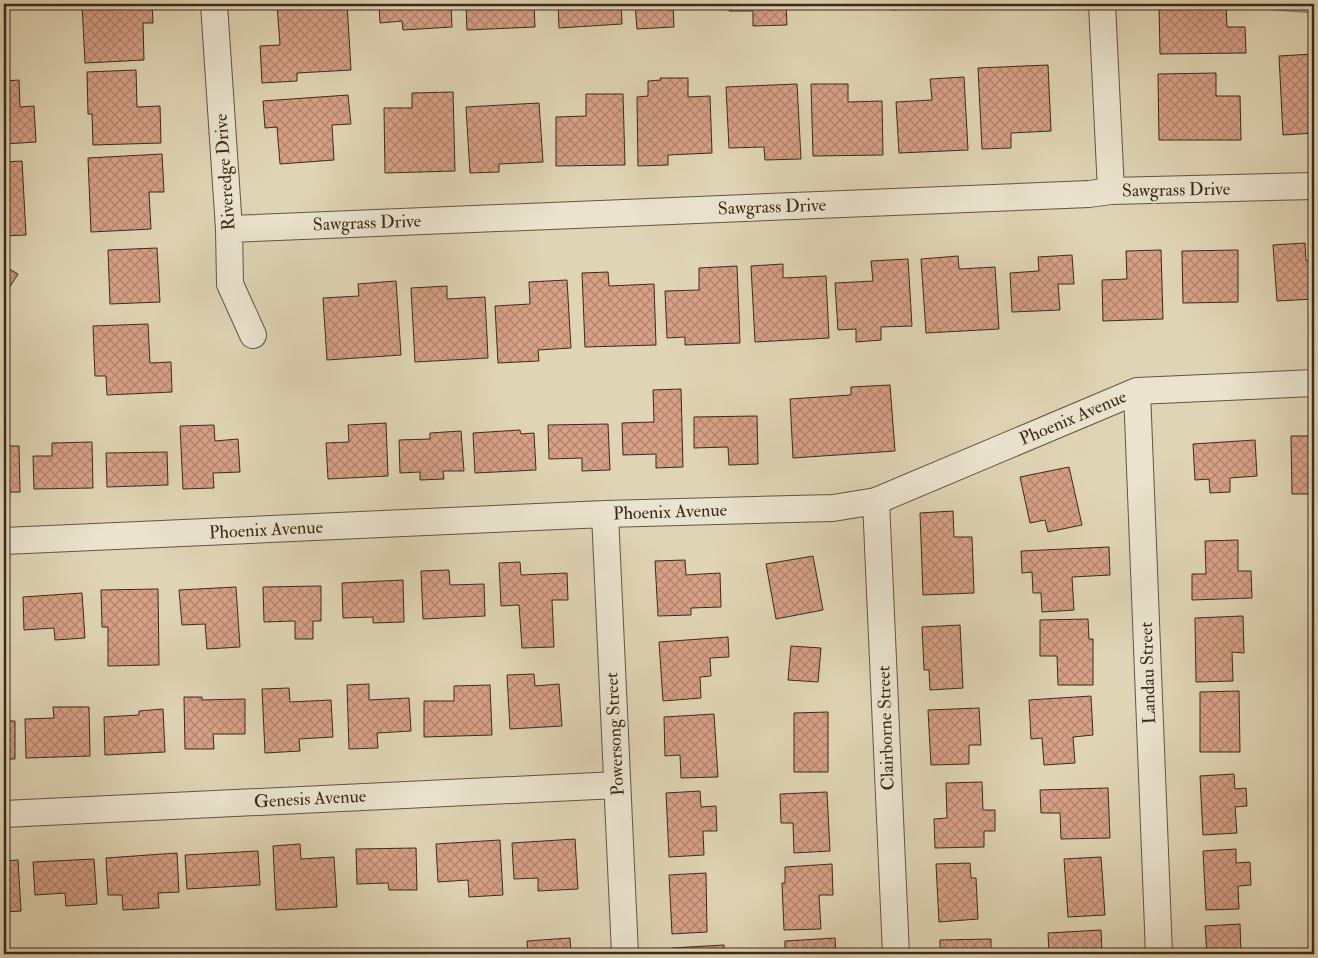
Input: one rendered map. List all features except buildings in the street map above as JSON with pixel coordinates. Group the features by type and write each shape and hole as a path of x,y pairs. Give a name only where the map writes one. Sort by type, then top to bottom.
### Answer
{"street":[{"name":"Riveredge Drive","path":"214,4 229,228 230,284 253,335"},
{"path":"1102,4 1111,191"},
{"name":"Sawgrass Drive","path":"229,228 1089,194 1111,191 1314,186"},
{"name":"Phoenix Avenue","path":"4,541 604,514 833,508 876,501 1137,391 1314,383"},
{"name":"Landau Street","path":"1137,391 1159,954"},
{"name":"Clairborne Street","path":"876,501 896,954"},
{"name":"Powersong Street","path":"604,514 625,954"},
{"name":"Genesis Avenue","path":"4,814 617,785"}],"water":[{"path":"1263,4 1314,4 1314,13 1262,9"}]}
